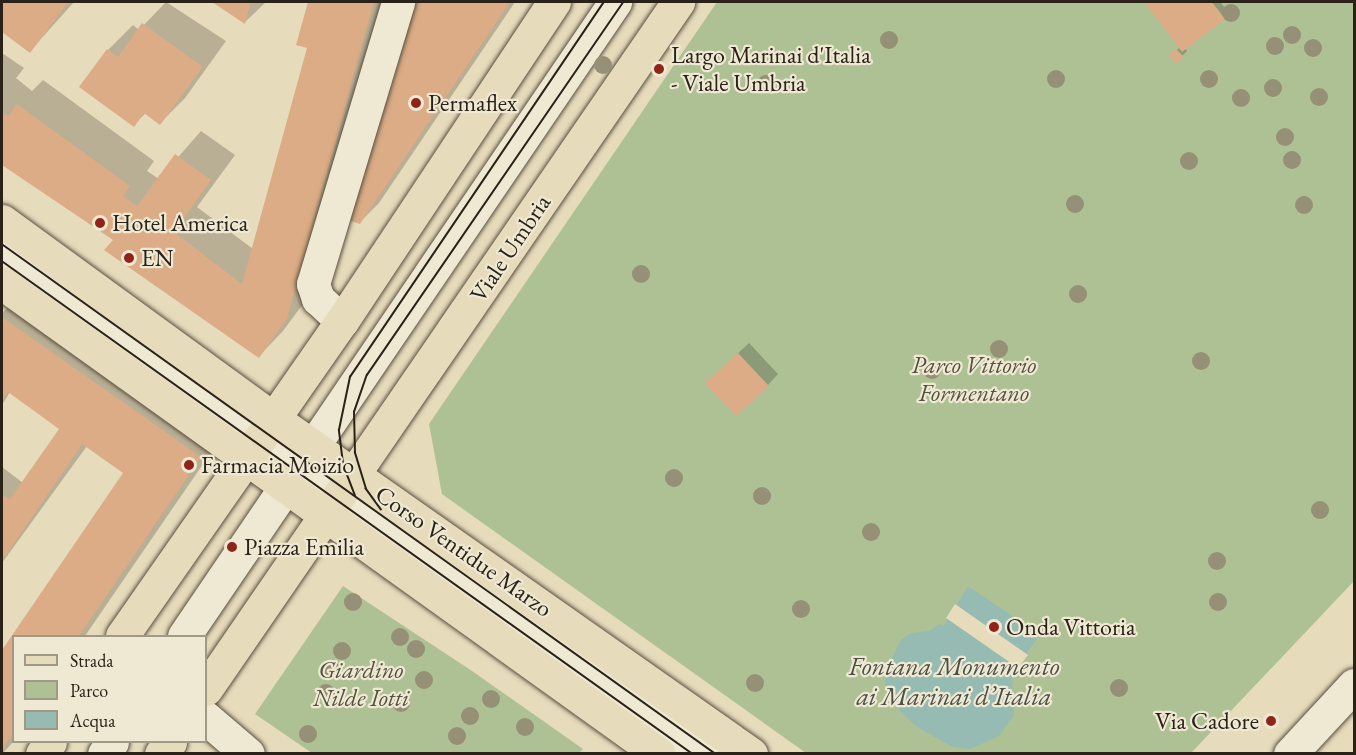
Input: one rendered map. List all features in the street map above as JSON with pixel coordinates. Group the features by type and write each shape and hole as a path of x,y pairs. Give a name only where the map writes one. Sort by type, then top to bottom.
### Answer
{"main road":[{"path":"123,635 342,321 554,2"},
{"name":"Viale Umbria","path":"341,495 678,2"},
{"name":"Corso Ventidue Marzo","path":"2,221 260,438 341,495 647,750"},
{"name":"Corso Ventidue Marzo","path":"2,283 260,438 341,495 751,753"},
{"path":"207,688 341,495"}],"street":[{"path":"342,321 318,299 313,284 399,2"},
{"path":"185,635 298,465 615,2"},
{"path":"2,253 260,438"},
{"name":"Corso Ventidue Marzo","path":"341,495 702,753"},
{"path":"1290,753 1354,685"},
{"path":"207,719 249,753"}],"green space":[{"name":"Parco Vittorio Formentano","path":"717,2 1354,2 1354,581 1191,753 806,753 442,494 429,424"},
{"name":"Giardino Nilde Iotti","path":"343,586 472,671 583,749 578,754 312,753 255,714"}],"water":[{"name":"Fontana Monumento ai Marinai d’Italia","path":"968,586 1040,635 1012,673 1014,715 999,736 970,749 953,747 917,727 897,708 885,684 887,667 901,640 911,633 929,631 940,624 944,626"}],"pier":[{"path":"955,604 1028,655 1018,668 946,618"}],"building":[{"path":"2,2 63,2 67,4 30,53 2,32"},
{"path":"212,2 251,2 245,24"},
{"path":"308,2 374,2 287,319 259,358 104,250 113,240 2,165 2,111 8,116 17,104 130,186 123,196 137,206 175,154 211,180 174,232 242,284 307,48 296,45"},
{"path":"415,2 510,2 360,224 345,219"},
{"path":"1144,2 1212,2 1225,19 1182,52"},
{"path":"142,23 203,67 160,125 144,113 134,127 79,87 107,49 118,57"},
{"path":"1176,49 1184,57 1176,64 1169,55"},
{"path":"2,317 201,457 80,635 12,635 123,473 82,444 2,561 2,494 10,499 59,429 8,392 2,401"},
{"path":"738,353 769,386 736,416 705,383"},
{"path":"12,635 12,735 2,749 2,650"}],"tram line":[{"path":"355,496 343,464 339,430 350,377 604,2"},
{"path":"381,510 366,489 355,453 354,412 367,375 623,2"},
{"path":"2,244 716,754"},
{"path":"2,261 693,754"}],"place":[{"name":"Largo Marinai d'Italia - Viale Umbria","path":"659,69"},
{"name":"Permaflex","path":"416,103"},
{"name":"Hotel America","path":"100,223"},
{"name":"EN","path":"129,258"},
{"name":"Farmacia Moizio","path":"189,465"},
{"name":"Piazza Emilia","path":"232,547"},
{"name":"Onda Vittoria","path":"994,627"},
{"name":"Via Cadore","path":"1271,721"}]}
